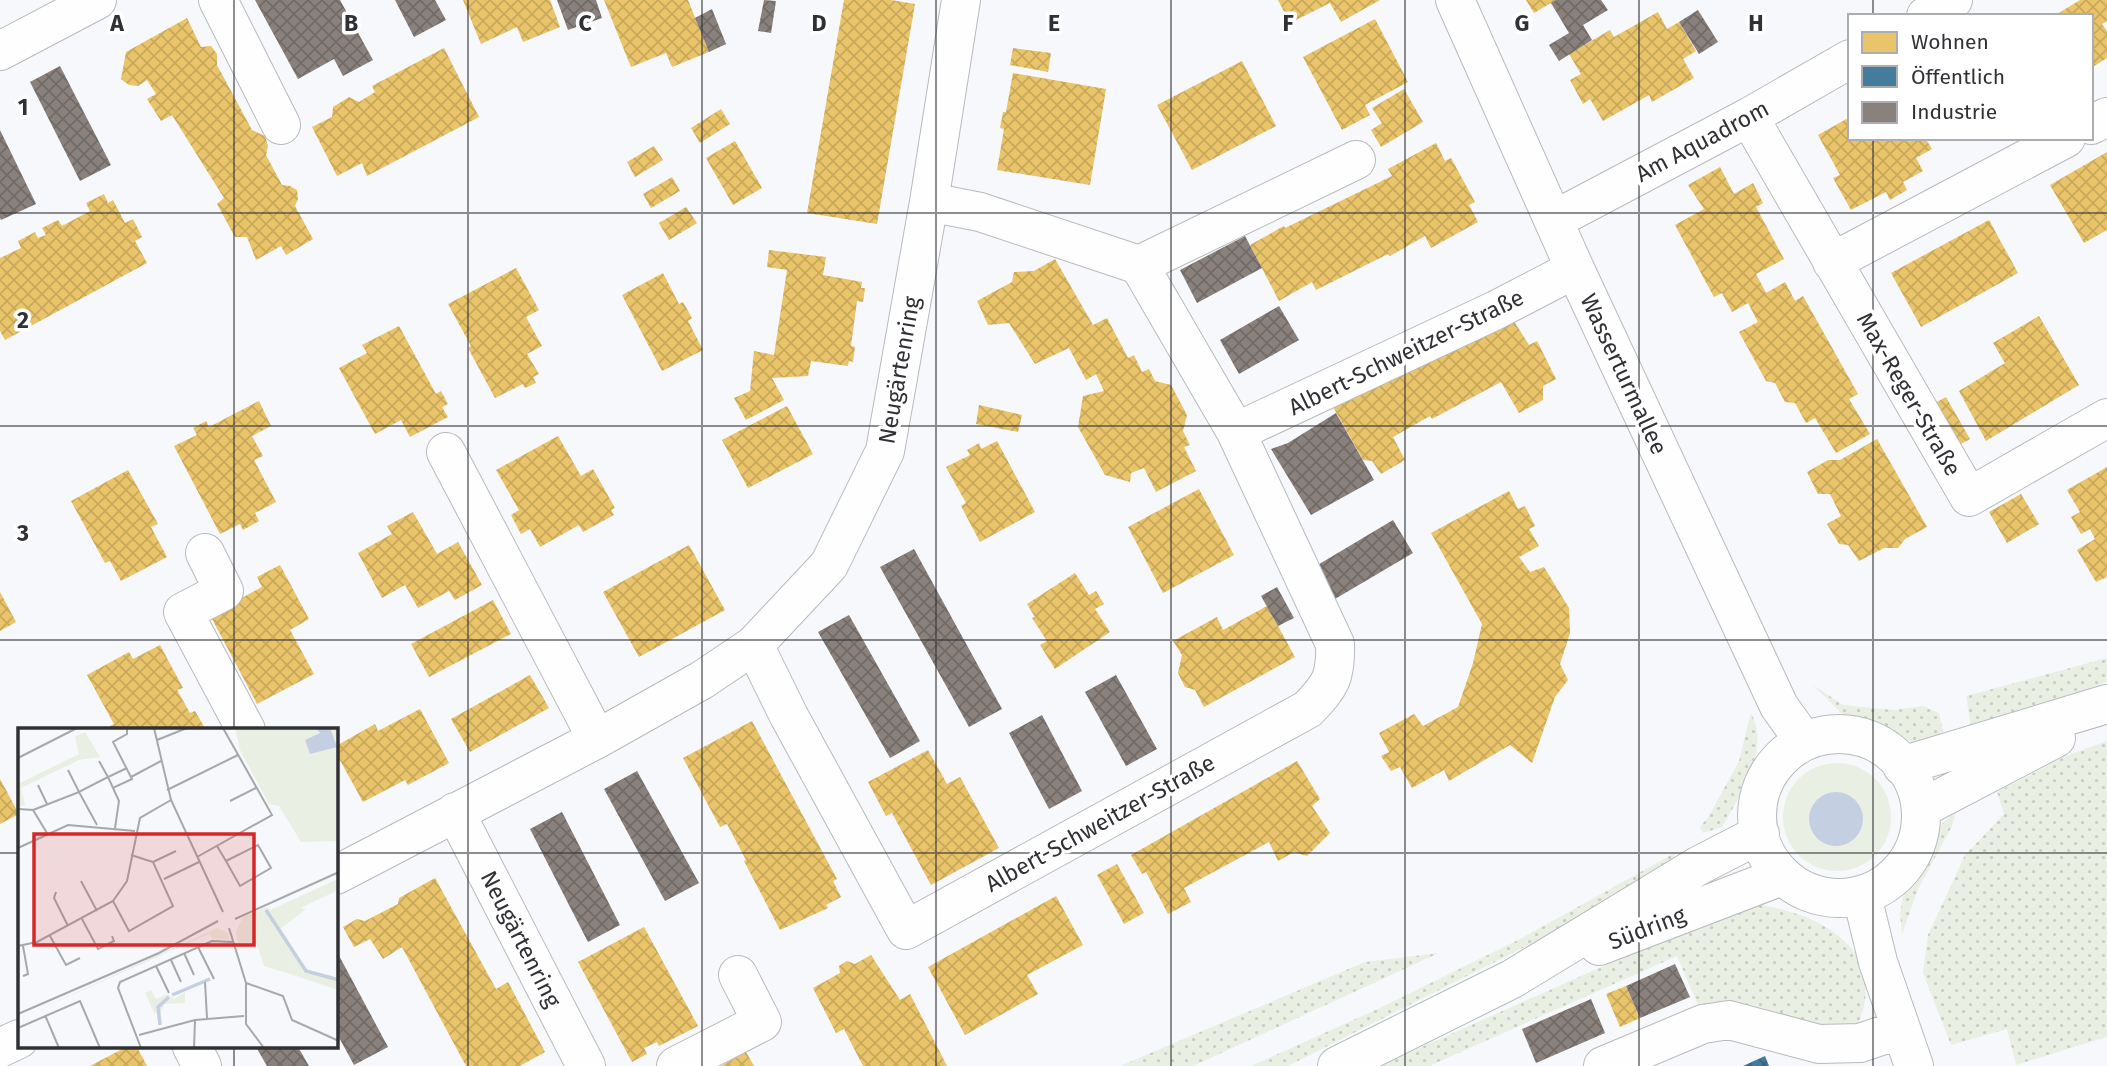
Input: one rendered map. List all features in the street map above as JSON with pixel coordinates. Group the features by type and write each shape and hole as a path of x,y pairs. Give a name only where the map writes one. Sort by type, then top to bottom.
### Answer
{"street":[{"path":"0,51 97,0"},
{"path":"218,0 281,125"},
{"name":"Neugärtenring","path":"338,874 597,739 702,680 754,645 829,565 885,451 961,0"},
{"name":"Wasserturmallee","path":"1455,0 1575,269 1779,706 1804,741"},
{"path":"1929,14 1953,0"},
{"name":"Am Aquadrom","path":"1554,220 1749,117 1848,60"},
{"name":"Max-Reger-Straße","path":"1749,117 1969,497 2107,418"},
{"path":"1832,262 2062,140"},
{"path":"929,202 980,212 1139,265 1356,160"},
{"name":"Albert-Schweitzer-Straße","path":"754,645 789,716 906,930 1308,709 1329,686 1336,667 1335,644 1236,432 1139,265"},
{"name":"Albert-Schweitzer-Straße","path":"1236,432 1496,310 1575,269"},
{"path":"446,452 597,739"},
{"path":"205,553 224,591 183,612 245,728"},
{"path":"1902,766 2107,704"},
{"path":"1922,808 2107,712"},
{"path":"1835,733 1869,739 1892,752 1902,766 1915,782 1922,808 1920,834 1913,855 1890,881 1862,896 1832,899 1804,891 1782,876 1763,850 1756,818 1762,785 1776,762 1804,741 1835,733"},
{"name":"Neugärtenring","path":"455,812 586,1066"},
{"name":"Südring","path":"1337,1066 1512,979 1698,866 1760,834"},
{"name":"Südring","path":"1512,979 1782,876"},
{"path":"1862,896 1878,962 1914,1066"},
{"path":"676,1066 762,1022 738,975"},
{"path":"1603,1066 1703,1024 1729,1020 1819,1044 1860,1043 1901,1029"},
{"path":"0,1048 18,1040"},
{"path":"193,1048 202,1066"}],"shaded area":[{"path":"2107,658 2107,682 1972,732 1966,696"},
{"path":"1813,685 1843,705 1894,710 1923,706 1939,713 1945,741 1919,745 1841,713"},
{"path":"1751,713 1757,742 1751,772 1722,827 1703,833 1700,827 1709,816 1739,761"},
{"path":"2107,741 2107,1037 2016,1065 2007,1029 1951,1045 1923,973 1928,935 1965,855 2004,814 1997,792 2066,756"},
{"path":"1837,763 1858,767 1875,779 1887,796 1891,817 1887,838 1875,855 1858,867 1837,871 1816,867 1799,855 1787,838 1783,817 1787,796 1799,779 1816,767"},
{"path":"1956,811 1952,826 1918,889 1902,934 1900,913 1905,888 1925,862 1935,831"},
{"path":"1673,854 1678,861 1568,925 1288,1066 1251,1066 1382,1007 1520,939"},
{"path":"1745,903 1795,913 1818,923 1839,936 1854,952 1864,972 1866,996 1858,1024 1821,1032 1789,1016 1754,1005 1726,1001 1698,1005 1677,956 1429,1066 1379,1066"},
{"path":"1439,953 1193,1066 1120,1066 1365,962"}],"water":[{"path":"1836,792 1855,800 1863,819 1855,838 1836,846 1817,838 1809,819 1817,800"}],"building: Wohnen":[{"path":"463,0 550,0 560,27 523,42 517,27 481,44"},
{"path":"604,0 688,0 709,52 672,67 666,53 631,67"},
{"path":"844,0 891,0 915,4 877,224 807,213"},
{"path":"1278,0 1380,0 1341,22 1330,3 1290,23"},
{"path":"1526,0 1556,0 1534,13"},
{"path":"2080,0 2107,0 2107,21 2102,24 2107,31 2107,58 2093,67 2093,14 2057,14"},
{"path":"1658,12 1667,29 1679,22 1696,51 1683,59 1694,78 1652,102 1649,95 1603,121 1590,99 1583,104 1570,80 1581,74 1569,54 1610,30 1614,37"},
{"path":"187,18 201,47 211,46 217,54 217,65 252,130 265,136 268,146 266,155 282,185 297,190 298,199 295,206 313,239 286,255 281,246 256,260 247,237 235,237 217,204 224,198 172,115 161,121 147,99 156,94 147,80 138,86 129,85 121,79 126,52"},
{"path":"1375,19 1408,82 1365,105 1370,115 1342,130 1303,57"},
{"path":"444,48 479,117 367,176 362,163 337,176 312,127 332,117 333,107 349,97 359,102 375,92 372,86"},
{"path":"1013,48 1051,53 1048,72 1010,65"},
{"path":"1242,61 1276,126 1192,170 1157,105"},
{"path":"1013,73 1106,89 1090,185 997,170 1004,129 1000,128 1003,112 1006,112"},
{"path":"1404,89 1423,122 1381,147 1371,130 1382,123 1372,108"},
{"path":"721,109 730,124 700,143 691,128"},
{"path":"1848,118 1848,140 1926,140 1932,149 1916,158 1923,171 1903,182 1907,190 1890,200 1886,192 1851,210 1833,178 1840,175 1818,135"},
{"path":"735,141 762,188 733,205 706,158"},
{"path":"1436,143 1445,161 1451,158 1475,202 1469,205 1478,222 1431,248 1425,236 1390,256 1388,254 1316,290 1312,282 1279,301 1250,245 1284,226 1285,228 1392,176 1388,169"},
{"path":"654,146 663,160 635,177 627,162"},
{"path":"2107,152 2107,230 2084,243 2050,185"},
{"path":"1720,167 1734,194 1753,183 1763,203 1756,207 1784,259 1756,274 1766,293 1785,282 1795,301 1803,296 1858,394 1849,399 1870,434 1836,453 1815,418 1806,423 1795,403 1785,402 1775,383 1766,381 1739,332 1758,322 1748,303 1732,312 1722,293 1714,297 1675,225 1704,209 1688,185"},
{"path":"672,177 680,191 651,208 643,194"},
{"path":"104,194 108,203 113,200 125,223 133,219 142,237 135,241 147,263 5,340 0,331 0,258 21,248 18,241 35,232 38,238 46,235 42,228 58,220 62,226 90,211 86,203"},
{"path":"686,207 697,223 669,240 659,223"},
{"path":"1989,220 2018,273 1921,327 1891,273"},
{"path":"769,250 826,257 823,275 862,282 861,288 865,288 863,302 857,301 851,346 855,347 853,362 849,361 848,366 811,361 808,376 772,378 784,400 746,420 734,398 750,391 754,351 774,355 787,270 767,267"},
{"path":"1055,259 1093,325 1107,318 1128,358 1134,355 1142,372 1149,369 1155,381 1171,385 1187,415 1183,431 1190,445 1184,447 1196,471 1156,492 1144,468 1131,473 1130,482 1105,475 1078,427 1083,396 1104,391 1096,374 1086,380 1069,348 1035,364 1009,323 988,325 977,301 1012,282 1014,272 1034,271"},
{"path":"516,268 539,310 526,317 542,346 527,354 539,374 533,377 536,383 525,388 523,384 495,398 448,304"},
{"path":"663,273 679,304 683,302 692,318 688,321 703,350 662,371 622,295"},
{"path":"1510,315 1529,345 1537,341 1556,379 1543,386 1543,400 1519,413 1501,382 1393,437 1405,460 1381,474 1372,461 1363,460 1332,405"},
{"path":"2039,316 2079,385 1986,441 1959,391 2005,363 1993,343"},
{"path":"399,326 436,394 441,391 448,404 442,407 448,417 410,437 401,420 375,434 339,368 367,353 362,345"},
{"path":"1946,397 1970,439 1957,446 1933,404"},
{"path":"259,401 271,426 252,436 263,456 254,460 276,502 255,513 259,521 243,530 240,524 220,534 174,446 197,435 193,428 206,421 209,427"},
{"path":"979,405 1022,415 1018,432 976,424"},
{"path":"787,406 813,454 748,488 722,440"},
{"path":"558,436 581,476 593,469 615,508 611,510 614,515 583,532 579,525 540,547 530,529 521,534 511,515 519,510 496,470"},
{"path":"1877,439 1927,527 1905,539 1898,548 1884,548 1859,561 1848,545 1839,544 1827,524 1841,516 1830,494 1818,494 1807,472 1828,460 1840,460"},
{"path":"997,441 1035,512 980,542 961,506 966,503 946,467 970,455 967,450 979,443 981,449"},
{"path":"2107,467 2107,577 2096,582 2077,550 2095,539 2090,529 2081,534 2071,517 2080,512 2067,490"},
{"path":"128,470 158,524 151,527 167,557 121,581 110,561 105,563 71,501"},
{"path":"1199,489 1234,555 1163,593 1128,527"},
{"path":"1509,491 1518,509 1525,506 1535,526 1529,529 1539,546 1519,557 1530,572 1544,567 1569,608 1570,633 1560,664 1568,680 1555,697 1532,763 1510,745 1449,781 1444,770 1412,788 1400,767 1391,771 1381,756 1389,752 1379,733 1414,714 1423,726 1458,707 1473,663 1482,624 1431,533"},
{"path":"2021,494 2039,524 2007,543 1989,512"},
{"path":"413,512 437,554 458,542 482,585 455,600 449,591 418,608 405,585 382,598 358,553 392,534 387,526"},
{"path":"689,545 725,610 639,657 603,592"},
{"path":"280,565 309,619 290,630 314,674 257,704 210,615 262,587 257,577"},
{"path":"1075,573 1089,595 1096,591 1104,604 1095,609 1110,632 1055,669 1040,645 1047,641 1032,618 1035,617 1027,604"},
{"path":"0,592 16,622 0,631"},
{"path":"493,600 511,634 429,677 411,644"},
{"path":"1267,606 1295,657 1204,707 1195,690 1185,687 1178,673 1182,655 1173,641 1217,617 1223,630"},
{"path":"160,645 183,688 177,690 190,713 195,711 205,728 111,728 114,724 87,675 129,652 133,659"},
{"path":"530,675 549,708 470,752 451,719"},
{"path":"420,709 449,763 408,785 405,780 363,802 338,757 338,745 375,724 378,731"},
{"path":"752,721 837,879 833,881 841,897 826,905 828,908 780,930 727,824 720,827 683,758"},
{"path":"928,750 947,784 960,777 999,848 931,885 892,813 886,816 868,782"},
{"path":"1297,761 1320,799 1312,806 1330,833 1307,856 1294,852 1278,861 1269,842 1184,888 1191,902 1168,914 1146,872 1142,874 1131,855"},
{"path":"0,779 18,815 0,824"},
{"path":"1117,864 1144,913 1124,924 1097,875"},
{"path":"435,878 496,989 508,982 545,1052 520,1066 466,1066 402,947 383,959 370,939 354,947 343,927 357,919 365,921 398,904 399,898"},
{"path":"1056,896 1083,945 1027,975 1038,994 965,1035 928,967"},
{"path":"644,927 698,1026 659,1046 657,1042 644,1048 647,1054 632,1062 578,962"},
{"path":"871,955 900,1000 910,994 947,1066 863,1066 844,1029 836,1033 813,988 840,973 839,966 847,961 855,964"},
{"path":"1626,986 1640,1018 1620,1027 1606,994"},
{"path":"124,1048 138,1048 147,1066 90,1066"},
{"path":"746,1052 754,1066 721,1066"}],"building: Öffentlich":[{"path":"1765,1056 1769,1066 1743,1066"}],"building: Industrie":[{"path":"255,0 340,0 373,60 343,76 334,59 298,79"},
{"path":"395,0 435,0 446,20 414,37"},
{"path":"557,0 596,0 602,18 568,30"},
{"path":"764,0 776,1 771,33 758,31"},
{"path":"1556,0 1601,0 1608,10 1583,25 1592,40 1559,61 1549,45 1569,33 1551,3"},
{"path":"712,9 726,44 709,52 695,18"},
{"path":"1698,10 1718,42 1699,54 1679,22"},
{"path":"60,66 111,165 80,181 30,82"},
{"path":"0,130 36,204 1,220 0,218"},
{"path":"1245,236 1262,268 1197,303 1180,270"},
{"path":"1279,306 1299,340 1239,374 1220,340"},
{"path":"1336,413 1374,480 1311,515 1271,449 1288,443"},
{"path":"1393,520 1413,553 1335,599 1316,566"},
{"path":"914,549 1002,709 969,727 880,567"},
{"path":"1277,587 1294,618 1278,626 1261,596"},
{"path":"849,615 920,741 890,758 818,632"},
{"path":"1116,675 1157,749 1126,766 1085,692"},
{"path":"1042,715 1082,791 1049,809 1009,733"},
{"path":"637,771 699,883 665,901 604,789"},
{"path":"562,812 620,925 588,942 530,829"},
{"path":"338,954 388,1047 354,1065 338,1036"},
{"path":"1675,964 1690,997 1640,1018 1626,986"},
{"path":"1591,999 1605,1033 1536,1063 1522,1029"},
{"path":"257,1048 299,1048 309,1066 267,1066"}]}
